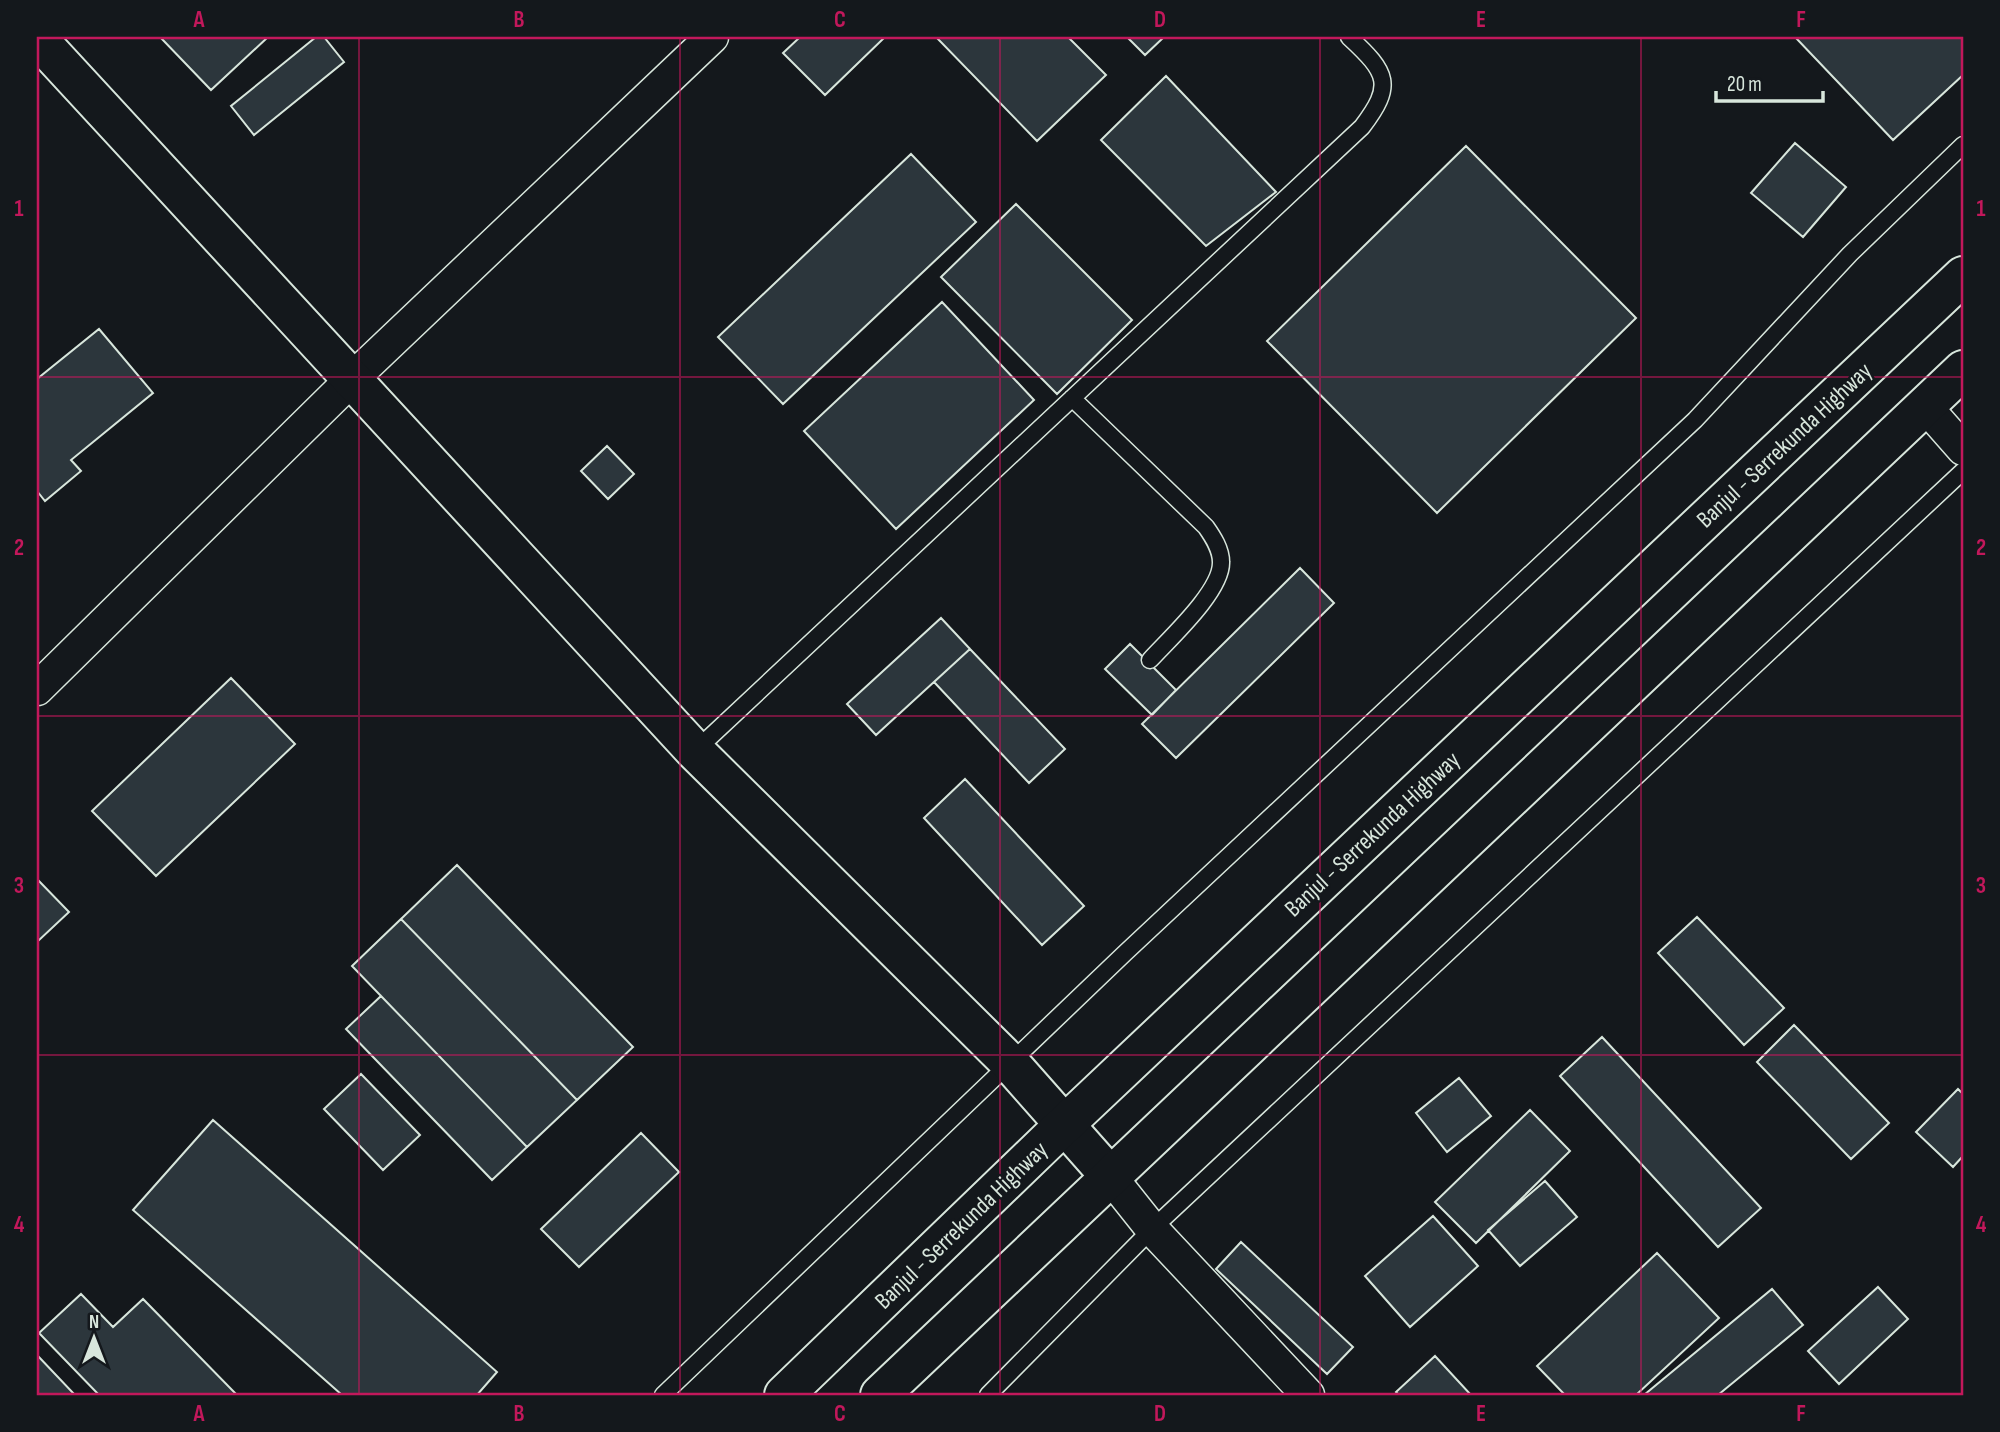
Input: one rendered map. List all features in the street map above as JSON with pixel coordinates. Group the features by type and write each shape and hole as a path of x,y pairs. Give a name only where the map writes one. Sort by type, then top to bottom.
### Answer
{"main road":[{"path":"37,38 695,751 1010,1063 1109,1175"},
{"name":"Banjul - Serrekunda Highway","path":"784,1395 1063,1126 1963,276"},
{"path":"880,1395 1109,1175 1963,370"}],"street":[{"path":"37,689 353,378 712,37"},
{"path":"1926,407 1963,449"},
{"path":"1109,1175 1152,1229 1308,1395"}],"lane":[{"path":"695,751 1362,128 1381,103 1384,81 1376,66 1349,37"},
{"path":"663,1395 1010,1063 1695,420 1850,254 1963,145"},
{"path":"1072,398 1206,527 1218,547 1221,562 1213,587 1150,660"},
{"path":"988,1395 1152,1229 1963,471"}],"building":[{"path":"160,37 268,37 211,90"},
{"path":"316,37 324,37 344,62 254,135 231,106"},
{"path":"800,37 885,37 825,95 783,53"},
{"path":"936,37 1068,37 1106,75 1037,141"},
{"path":"1127,37 1164,37 1145,55"},
{"path":"1795,37 1963,37 1963,75 1893,140"},
{"path":"1166,76 1276,192 1206,246 1101,140"},
{"path":"1795,143 1846,187 1803,237 1751,193"},
{"path":"1466,146 1636,318 1437,513 1267,341"},
{"path":"911,154 976,222 783,404 718,337"},
{"path":"1016,204 1132,320 1057,394 941,277"},
{"path":"942,302 1034,400 896,529 804,431"},
{"path":"99,329 153,393 71,460 81,471 45,501 37,491 37,379"},
{"path":"607,446 634,474 608,499 581,471"},
{"path":"1300,568 1334,603 1176,758 1142,724"},
{"path":"941,618 970,649 876,735 847,704"},
{"path":"1130,644 1176,690 1152,715 1105,669"},
{"path":"970,649 1065,749 1029,783 934,682"},
{"path":"231,678 295,744 156,876 92,811"},
{"path":"965,779 1084,906 1042,945 924,818"},
{"path":"457,865 633,1047 577,1100 401,919"},
{"path":"37,879 69,912 37,942"},
{"path":"1697,917 1784,1008 1744,1045 1658,953"},
{"path":"401,919 577,1100 527,1147 352,966"},
{"path":"381,996 527,1147 492,1180 346,1029"},
{"path":"1794,1025 1889,1123 1851,1159 1757,1062"},
{"path":"1602,1037 1761,1208 1718,1247 1560,1076"},
{"path":"361,1074 420,1135 383,1170 324,1109"},
{"path":"1459,1078 1491,1116 1447,1152 1416,1113"},
{"path":"1958,1089 1963,1094 1963,1156 1953,1167 1916,1132"},
{"path":"1530,1110 1570,1151 1476,1243 1435,1202"},
{"path":"213,1120 497,1372 477,1395 342,1395 133,1210"},
{"path":"641,1133 679,1172 579,1267 541,1229"},
{"path":"1545,1181 1577,1217 1520,1266 1488,1230"},
{"path":"1433,1216 1478,1266 1410,1327 1365,1276"},
{"path":"1241,1242 1353,1347 1327,1374 1216,1269"},
{"path":"1657,1253 1719,1318 1636,1395 1565,1395 1537,1366"},
{"path":"1878,1287 1908,1319 1839,1384 1808,1351"},
{"path":"1772,1289 1803,1325 1718,1395 1644,1395"},
{"path":"81,1294 113,1327 143,1299 237,1395 99,1395 39,1333"},
{"path":"37,1355 75,1395 37,1395"},
{"path":"1435,1356 1471,1395 1399,1395 1396,1392"}]}
